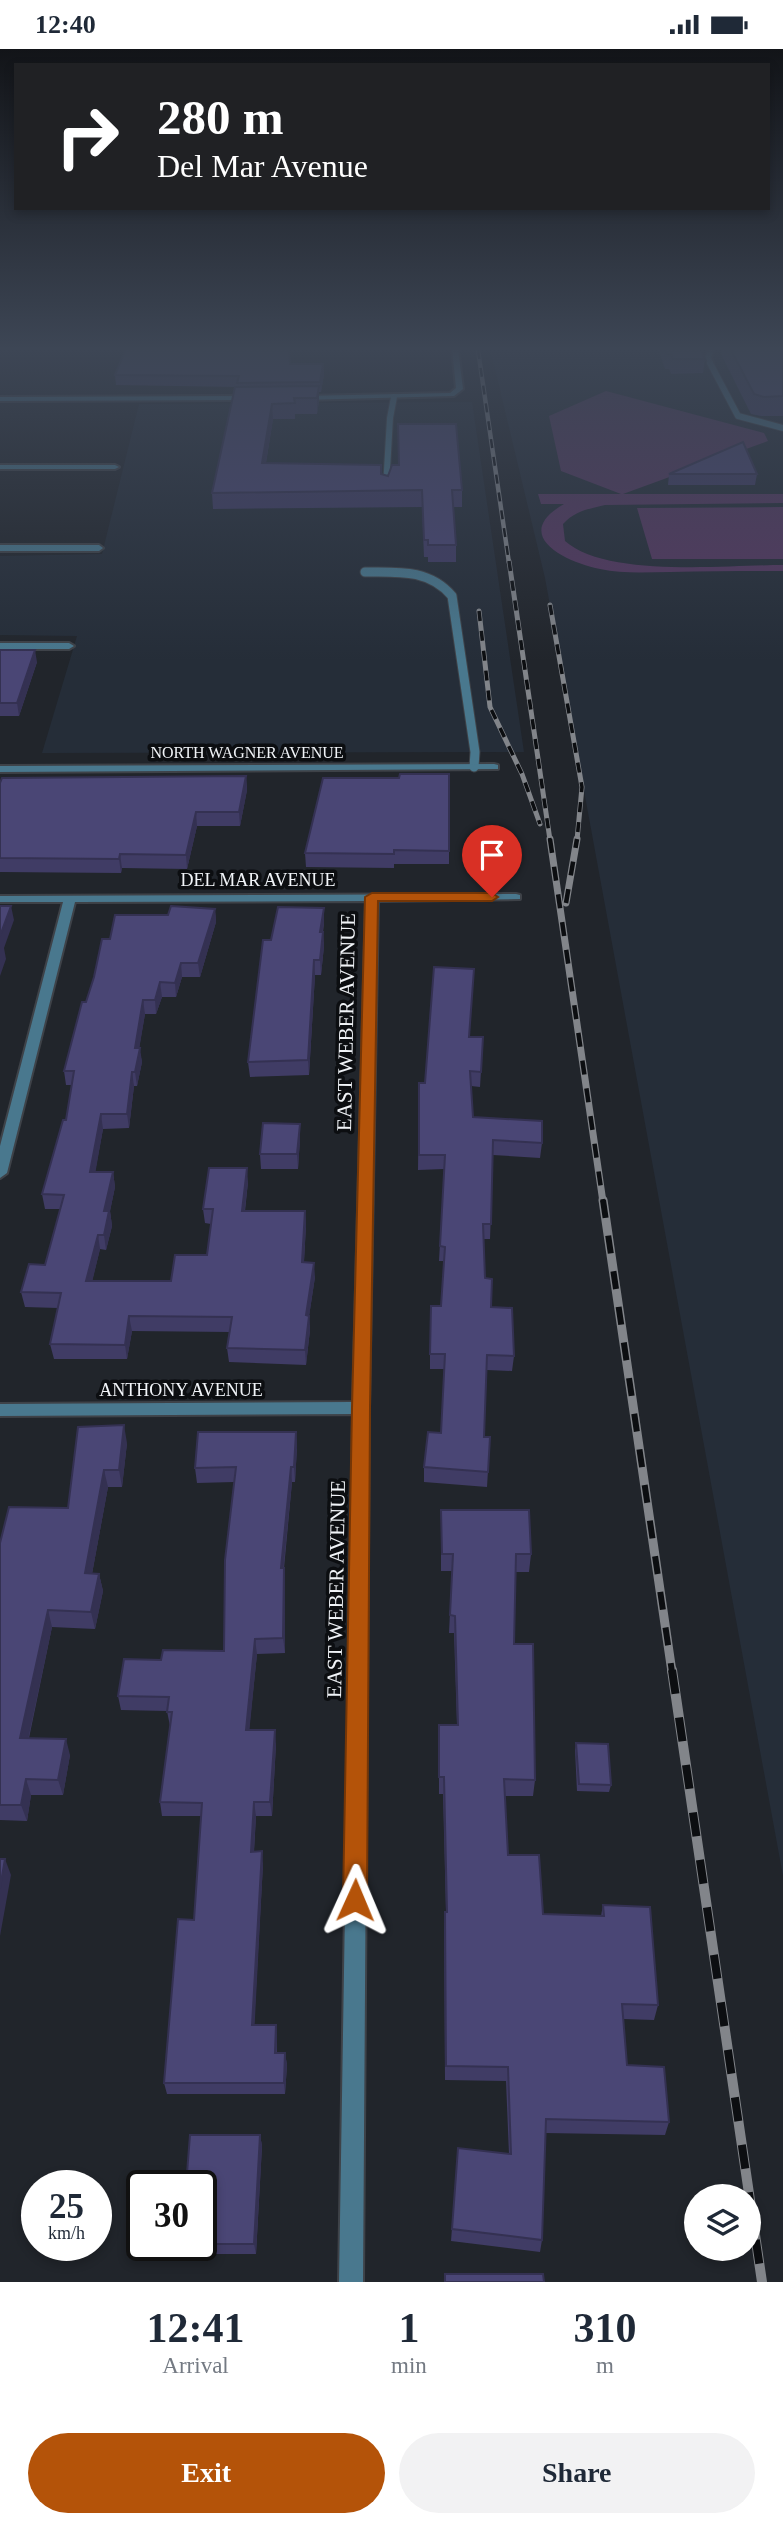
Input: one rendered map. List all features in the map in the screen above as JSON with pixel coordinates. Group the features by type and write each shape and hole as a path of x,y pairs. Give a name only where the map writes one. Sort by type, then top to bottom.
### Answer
{"street":[{"path":"0,467 115,467"},
{"path":"0,548 99,548"},
{"path":"0,646 69,646"},
{"name":"NORTH WAGNER AVENUE","path":"0,769 494,767"},
{"name":"EAST WEBER AVENUE","path":"351,2282 361,1408 372,897"},
{"name":"DEL MAR AVENUE","path":"0,899 516,897"},
{"path":"0,1173 70,898"},
{"name":"ANTHONY AVENUE","path":"0,1410 361,1408"}],"lane":[{"path":"386,487 389,452"},
{"path":"365,572 427,575 444,584 452,596 475,752 474,767"}],"shaded area":[{"path":"127,452 479,452 524,752 42,753 77,636 0,635 0,556 102,554"},
{"path":"515,452 783,452 783,1876 545,578"},
{"path":"557,452 737,452 623,494 783,494 783,503 605,505 582,511 563,524 565,541 584,553 637,565 783,565 783,571 617,572 572,560 559,554 542,536 542,526 549,515 564,504 541,504 538,494 621,494 561,471"},
{"path":"783,507 783,559 652,559 637,508"}],"building":[{"path":"221,452 264,452 262,463 381,465 381,474 388,476 392,465 399,465 399,452 459,452 462,490 452,490 456,545 428,545 428,540 424,540 422,490 212,493"},
{"path":"719,452 747,452 757,474 669,474"},
{"path":"0,650 35,650 17,703 0,703"},
{"path":"400,774 449,774 449,851 394,850 394,854 305,853 323,778 399,778"},
{"path":"246,776 239,812 196,812 186,855 120,854 119,859 0,858 2,778"},
{"path":"0,906 11,906 0,936"},
{"path":"171,906 215,909 198,963 181,963 175,983 160,982 155,1000 143,1000 135,1048 140,1048 135,1072 132,1072 127,1114 101,1114 90,1172 113,1172 104,1211 109,1211 104,1235 98,1235 86,1281 171,1281 175,1255 207,1255 213,1209 203,1209 209,1168 247,1168 242,1211 305,1211 302,1262 314,1263 306,1315 309,1316 305,1350 227,1348 232,1317 129,1316 125,1345 50,1344 61,1293 21,1292 29,1264 45,1265 64,1195 42,1194 63,1120 66,1120 74,1071 64,1071 82,1002 86,1002 94,977 102,939 110,939 115,915 168,915"},
{"path":"278,907 324,908 320,932 323,932 320,960 314,960 308,1060 248,1062 263,940 271,940"},
{"path":"434,967 474,969 469,1037 483,1037 481,1072 470,1071 473,1117 542,1121 542,1143 493,1140 491,1224 483,1224 485,1278 492,1279 491,1307 512,1308 514,1356 487,1355 484,1437 490,1437 488,1472 424,1467 428,1432 441,1433 445,1354 430,1354 431,1306 441,1306 445,1247 440,1246 445,1155 419,1155 419,1083 425,1083"},
{"path":"263,1123 300,1124 297,1154 260,1154"},
{"path":"124,1425 119,1470 104,1470 85,1573 99,1574 91,1612 48,1610 20,1738 66,1739 58,1780 26,1779 21,1805 0,1805 0,1543 9,1507 68,1508 78,1427"},
{"path":"198,1432 296,1432 281,1568 284,1568 283,1638 255,1639 246,1730 275,1730 270,1802 254,1802 251,1852 262,1851 252,2025 276,2025 275,2053 285,2053 284,2083 164,2083 178,1919 194,1920 202,1803 160,1802 172,1712 167,1712 169,1697 118,1696 124,1659 161,1660 163,1650 224,1651 225,1560 236,1467 195,1468"},
{"path":"441,1510 529,1510 531,1554 516,1554 514,1644 533,1644 535,1780 504,1779 508,1855 539,1855 543,1914 604,1916 603,1905 650,1907 658,2005 622,2004 627,2065 664,2067 669,2122 546,2119 542,2240 452,2229 458,2148 511,2154 508,2067 446,2066 447,1912 444,1777 439,1777 439,1725 458,1725 455,1616 450,1615 453,1554 442,1554"},
{"path":"576,1743 608,1744 611,1785 579,1784"},
{"path":"0,1859 5,1859 0,1888"},
{"path":"190,2135 260,2135 254,2244 217,2244 217,2170 187,2170"},
{"path":"445,2274 543,2274 544,2282 445,2282"}],"railway":[{"path":"493,452 509,563"},
{"path":"509,561 550,840"},
{"path":"550,605 582,787 577,840"},
{"path":"479,611 490,707 522,774 540,824"},
{"path":"550,839 603,1202"},
{"path":"566,903 577,839"},
{"path":"603,1200 672,1672"},
{"path":"672,1670 762,2282"}],"route":[{"path":"355,1900 361,1408 372,897 492,897"}]}
